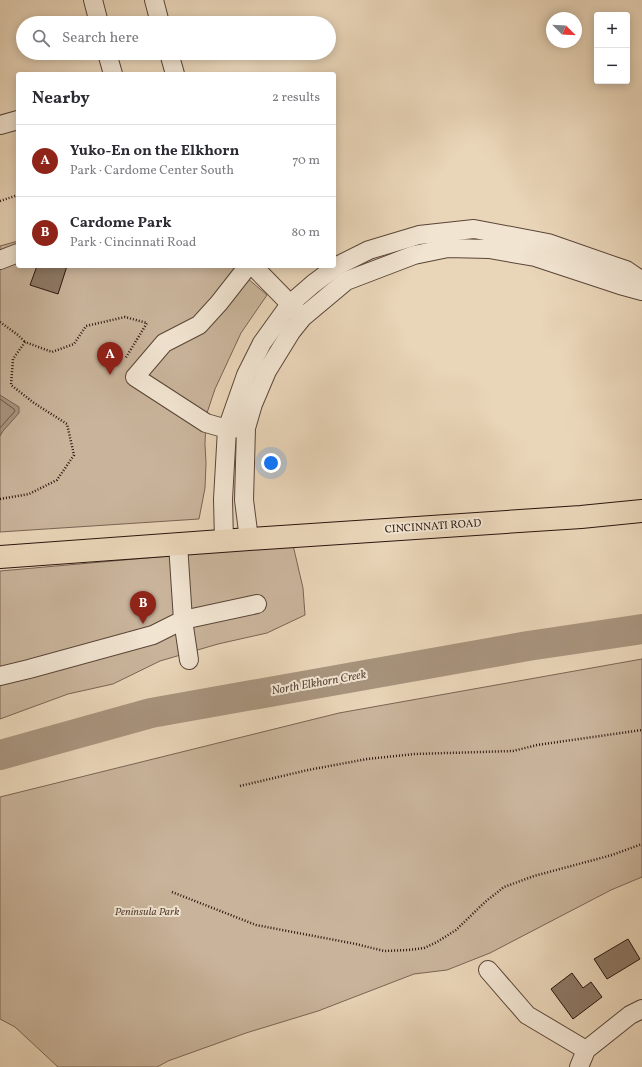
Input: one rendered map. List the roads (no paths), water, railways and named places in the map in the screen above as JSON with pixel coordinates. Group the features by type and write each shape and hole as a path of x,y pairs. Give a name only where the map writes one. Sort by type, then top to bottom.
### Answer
{"main road":[{"name":"CINCINNATI ROAD","path":"0,557 581,517 642,511"}],"street":[{"path":"93,0 97,16"},
{"path":"154,0 158,16"},
{"path":"109,60 112,72"},
{"path":"171,60 174,72"},
{"path":"0,125 16,121"},
{"path":"336,267 370,250 419,235 474,229 548,243 626,270 642,281"},
{"path":"249,539 244,500 246,428 253,404 267,371 290,332 296,310 346,281 414,255 448,248 489,249 535,257 642,291"},
{"path":"0,260 16,254"},
{"path":"246,268 219,303 199,325 164,343 135,377 206,423 227,429 246,428"},
{"path":"255,268 296,310"},
{"path":"224,541 223,499 227,429 246,375 262,344 296,310 313,284 335,268"},
{"path":"178,544 184,620 189,660"},
{"path":"0,676 153,635 184,620 257,604"},
{"path":"488,970 527,1015 586,1050"},
{"path":"579,1067 586,1050 630,1015 642,1009"}],"water":[{"path":"0,395 19,407 19,413 0,436"}],"waterway":[{"name":"North Elkhorn Creek","path":"0,755 151,713 528,646 642,629"}],"place":[{"name":"Yuko-En on the Elkhorn","path":"110,375"},
{"name":"Cardome Park","path":"143,624"}],"park label":[{"name":"Peninsula Park","path":"147,912"}]}
